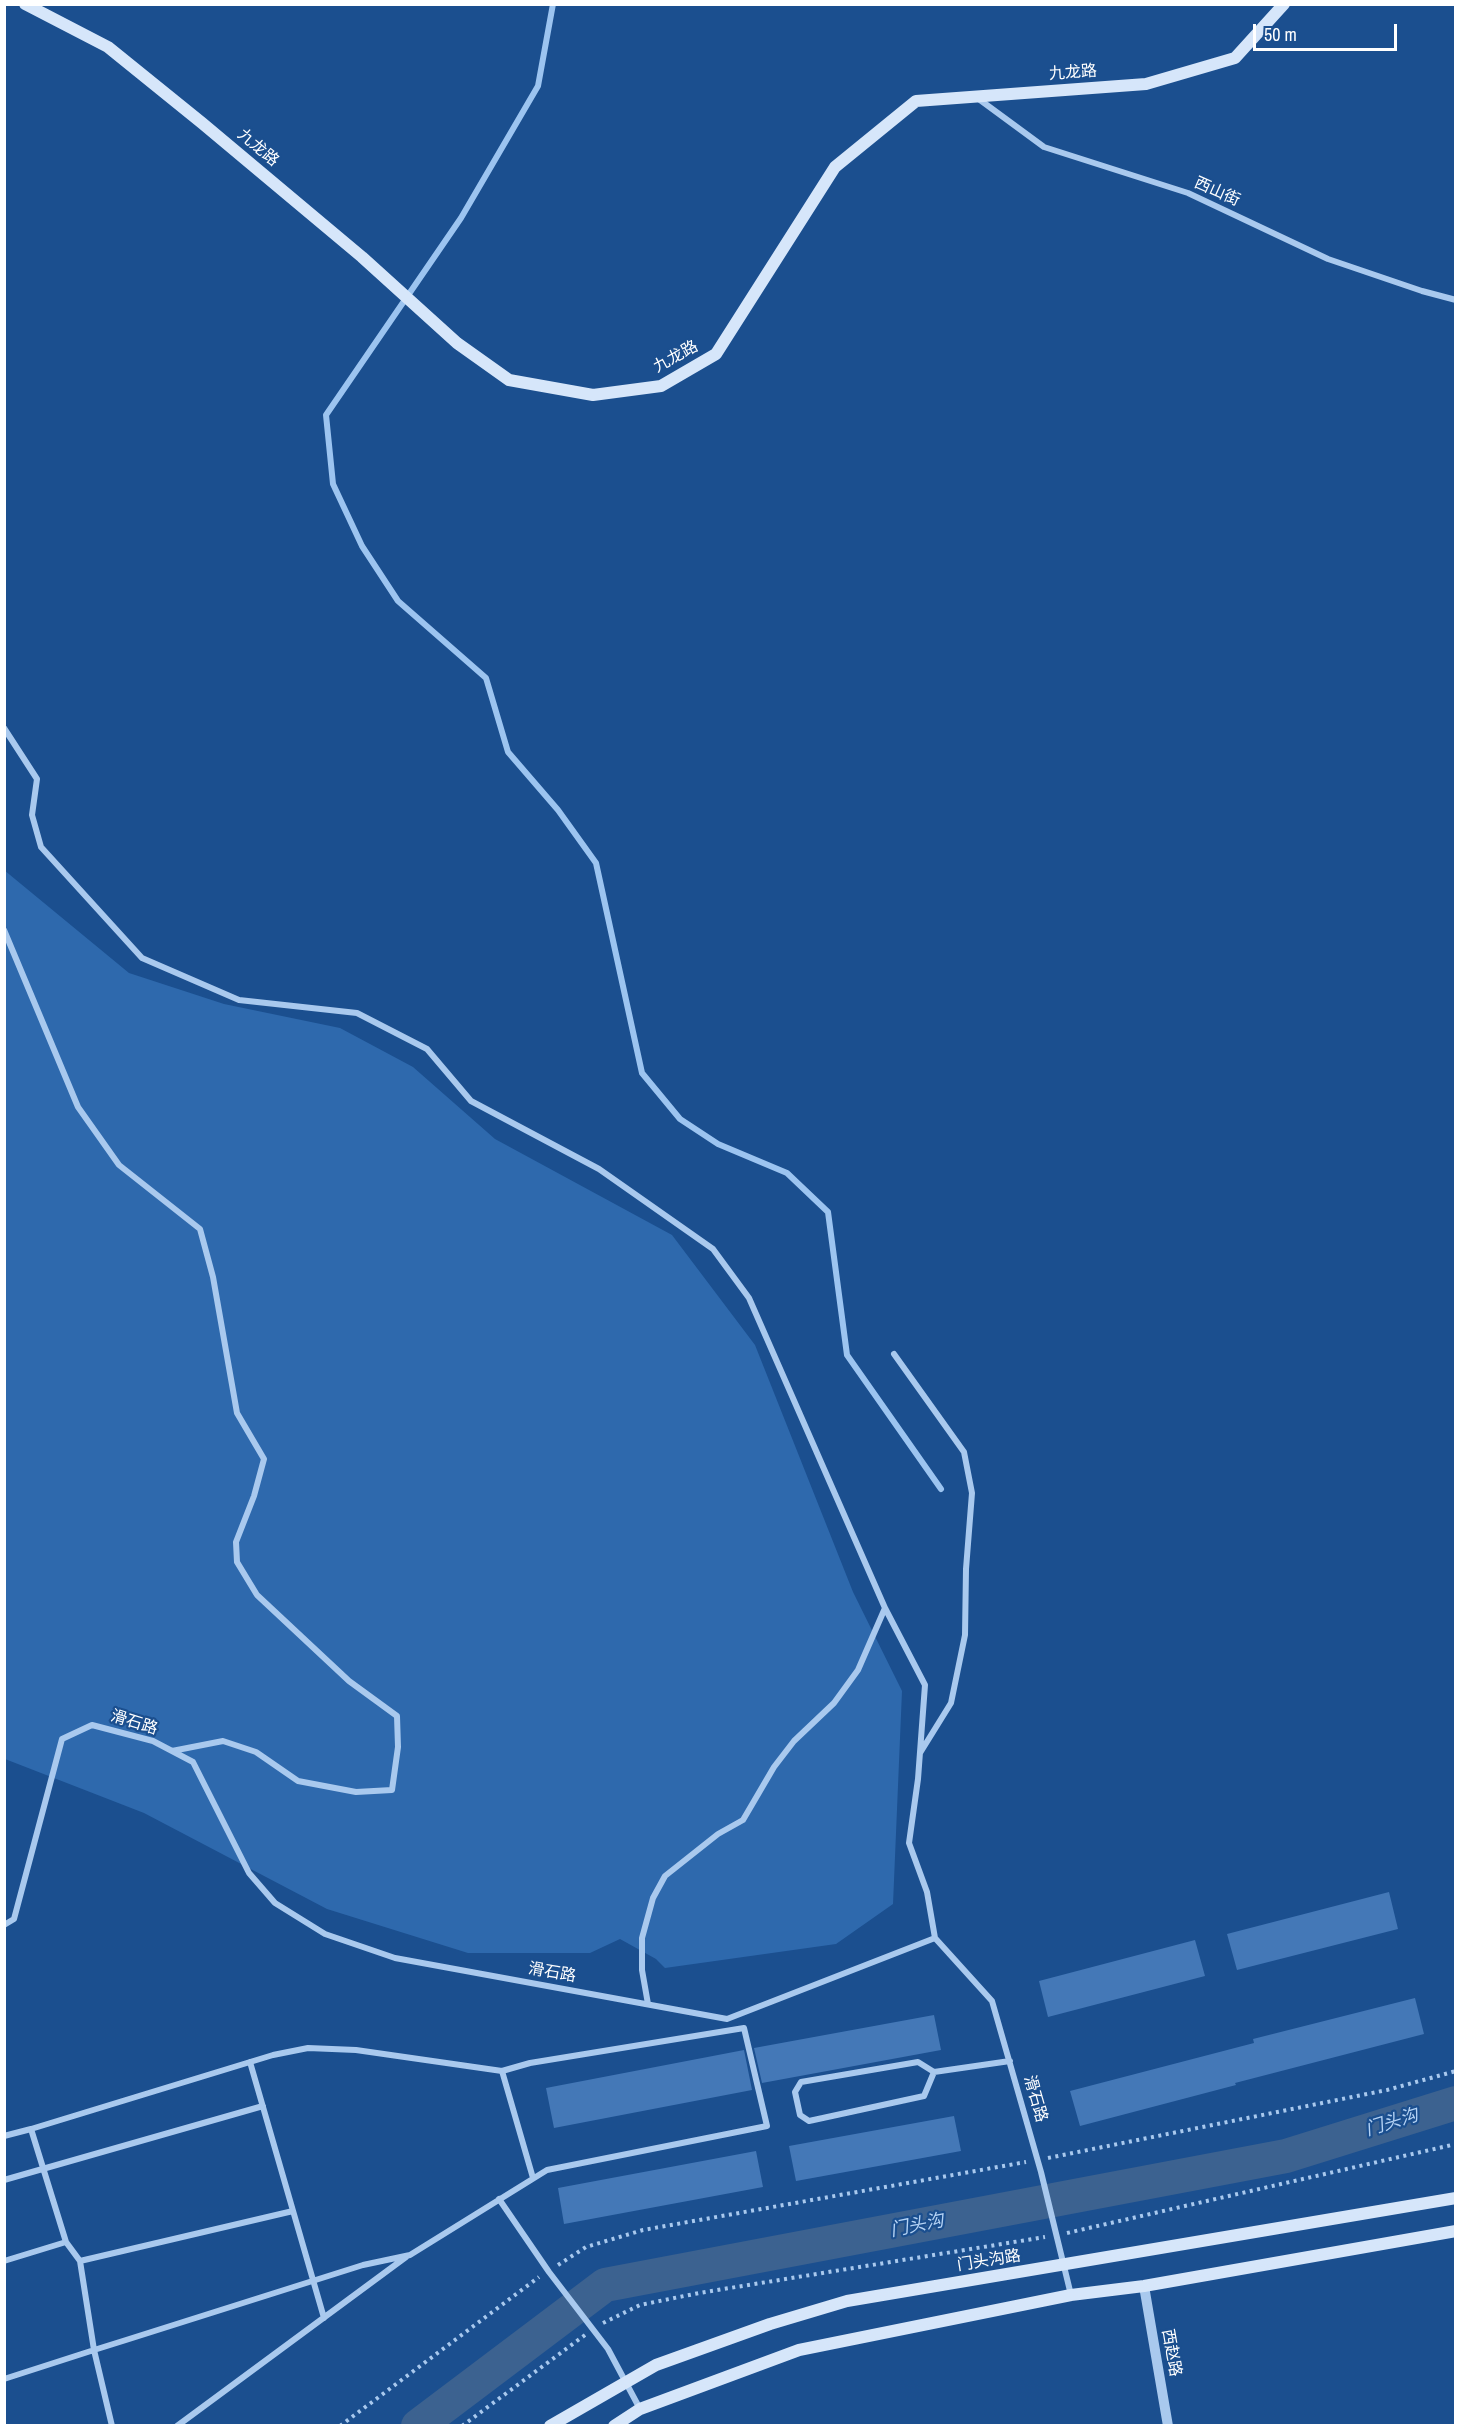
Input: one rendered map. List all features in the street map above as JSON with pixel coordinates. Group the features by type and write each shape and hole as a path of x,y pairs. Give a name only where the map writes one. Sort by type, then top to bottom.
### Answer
{"main road":[{"name":"九龙路","path":"25,4 108,47 362,258 457,343 509,380 593,394 661,386 716,354 835,167 916,101 1146,84 1235,58 1284,4"},
{"name":"门头沟路","path":"550,2426 656,2365 770,2324 847,2301 1455,2198"},
{"path":"614,2426 640,2409 799,2350 1071,2295 1144,2286 1455,2231"}],"street":[{"name":"西山街","path":"975,97 1044,147 1188,193 1328,259 1455,300"},
{"path":"4,728 37,779 32,814 41,847 142,958 239,1000 357,1013 427,1049 471,1101 599,1169 713,1249 749,1298 885,1608 924,1685 920,1753 909,1843 927,1892 934,1938"},
{"path":"4,930 78,1107 119,1165 200,1229 213,1277 237,1413 264,1459 254,1496 236,1542 237,1562 257,1594 265,1602 349,1681 397,1716 398,1747 392,1790 356,1792 298,1781 256,1752 223,1741 172,1751"},
{"path":"894,1354 964,1452 972,1493 966,1569 965,1635 961,1658 951,1703 920,1753"},
{"path":"648,2004 642,1970 642,1938 653,1898 665,1876 717,1834 743,1820 774,1767 794,1741 834,1703 858,1670 885,1608"},
{"name":"滑石路","path":"4,1925 14,1919 62,1739 92,1725 153,1741 193,1762 249,1874 275,1903 325,1934 394,1958 727,2019 934,1938 992,2001 1038,2160 1071,2295"},
{"path":"4,2136 250,2062 308,2048 356,2049 502,2071 530,2063 744,2028 767,2126 547,2170 410,2254 177,2426"},
{"path":"934,2072 924,2096 809,2121 800,2115 795,2092 801,2082 918,2062 934,2072 1010,2061"},
{"path":"250,2062 324,2318"},
{"path":"502,2071 533,2178"},
{"path":"4,2180 263,2106"},
{"path":"30,2129 66,2242 80,2261 94,2350 112,2426"},
{"path":"500,2199 548,2272 593,2329 640,2409"},
{"path":"80,2261 293,2211"},
{"path":"4,2261 66,2242"},
{"path":"4,2379 363,2265 410,2254"},
{"name":"西赵路","path":"1144,2286 1168,2426"}],"path":[{"path":"340,2426 548,2272 586,2247 643,2230 1038,2160 1387,2090 1455,2071"},
{"path":"462,2426 593,2329 640,2305 1057,2235 1455,2144"}],"shaded area":[{"path":"4,870 129,973 224,1004 340,1028 413,1067 495,1139 672,1235 755,1345 853,1592 902,1691 893,1904 836,1944 665,1968 656,1959 620,1939 590,1953 468,1953 327,1909 144,1813 5,1759"}],"building":[{"path":"1389,1892 1398,1929 1237,1970 1227,1934"},
{"path":"1195,1940 1205,1976 1048,2017 1039,1981"},
{"path":"1415,1998 1424,2034 1080,2126 1070,2091 1254,2043 1253,2039"},
{"path":"934,2015 941,2050 762,2083 754,2048"},
{"path":"744,2050 752,2090 554,2128 546,2088"},
{"path":"954,2116 961,2151 796,2181 789,2146"},
{"path":"756,2151 763,2187 564,2224 558,2188"}],"waterway":[{"path":"553,4 538,86 461,218 326,415 333,484 362,546 398,601 486,678 508,752 558,810 596,863 642,1073 680,1119 718,1144 787,1173 828,1212 847,1355 941,1489"},
{"name":"门头沟","path":"418,2426 605,2285 1286,2156 1456,2103"}]}
